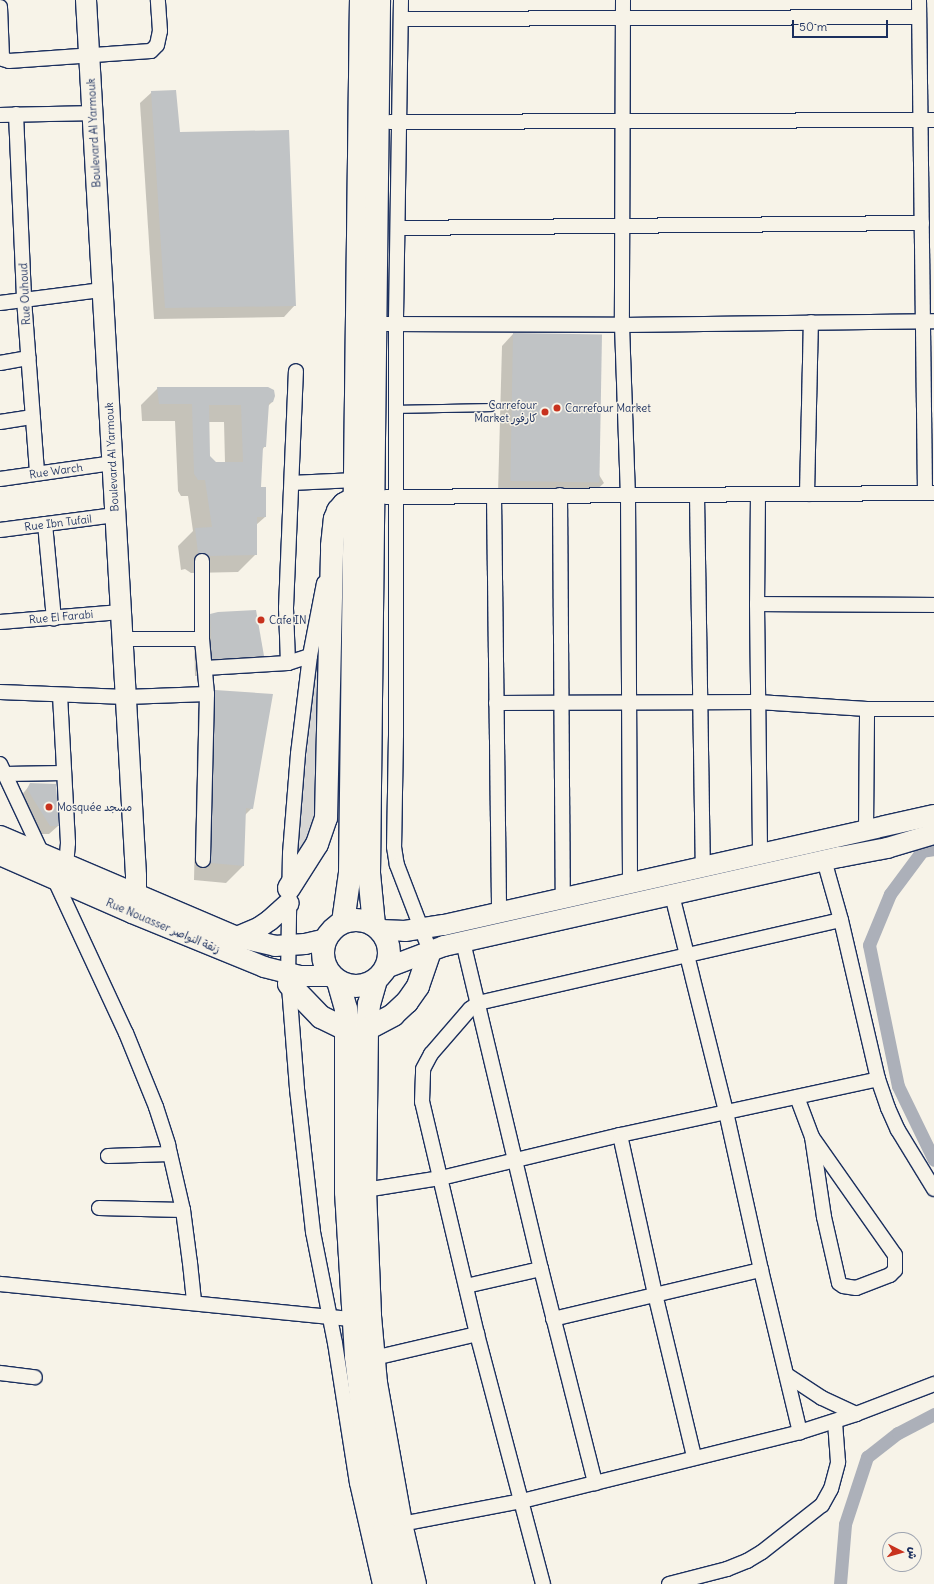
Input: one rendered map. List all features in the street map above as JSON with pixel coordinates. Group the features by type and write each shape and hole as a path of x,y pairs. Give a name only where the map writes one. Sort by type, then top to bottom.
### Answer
{"highway":[{"path":"361,0 369,493 370,873 377,928"},
{"path":"343,922 350,873 369,493 385,324 377,122 379,0"},
{"path":"289,895 317,844 326,818 332,546 335,519 338,511 344,504 369,493"},
{"path":"397,1584 384,1529 360,1406 353,1319 346,1192 356,1029 369,1004 389,952 385,937 377,928 359,920 343,922 330,932 326,939 323,954 327,970 335,979 345,999 356,1029 365,1190 367,1274 376,1383 401,1524 415,1584"},
{"path":"289,979 313,1011 329,1022 356,1029 393,1015 407,1002 418,986 430,951"},
{"path":"335,979 353,986 365,985 381,974"}],"main road":[{"name":"Boulevard Al Yarmouk","path":"86,0 136,876 136,894 132,913"},
{"path":"377,928 421,930 934,815"},
{"path":"381,974 430,951 463,942 824,860 887,848 934,834"},
{"path":"0,836 41,853 60,871 136,894 237,937 275,946 305,944 326,939"},
{"name":"Rue Nouasser زنقة النواصر","path":"0,855 60,871 132,913 264,967 289,979 312,977 335,979"},
{"path":"237,937 260,927 270,920 289,895"}],"street":[{"path":"0,6 3,59 9,61 89,54 151,51 157,45 160,32 158,0"},
{"path":"401,0 398,228 385,324 395,409 369,493 396,743 394,847 397,865 430,951"},
{"path":"623,0 622,325 628,495 630,883"},
{"path":"292,483 369,493 494,496 929,493 929,321 922,223 927,120 919,0"},
{"path":"401,19 919,17"},
{"path":"0,115 92,113"},
{"name":"Rue Ouhoud","path":"16,114 24,299 37,473"},
{"path":"377,122 927,120"},
{"path":"398,228 922,223"},
{"path":"0,303 102,290"},
{"path":"385,324 622,325 929,321"},
{"path":"807,494 810,322"},
{"path":"0,363 29,358"},
{"path":"288,663 286,608 296,371"},
{"path":"0,422 33,417"},
{"name":"Rue Warch","path":"0,479 112,463"},
{"path":"758,494 757,604 760,855"},
{"path":"560,495 563,898"},
{"path":"697,495 702,868"},
{"path":"494,496 499,912"},
{"name":"Rue Ibn Tufail","path":"0,530 115,515"},
{"path":"45,524 54,619"},
{"path":"332,546 310,656 298,754 289,895 289,979 297,1089 309,1202 317,1259 330,1316 357,1482 380,1584"},
{"path":"202,561 202,639 207,694 203,860"},
{"path":"757,604 934,605"},
{"name":"Rue El Farabi","path":"0,622 54,619 121,612"},
{"path":"122,639 202,639"},
{"path":"205,668 288,663 310,656"},
{"path":"0,692 126,697 207,694"},
{"path":"60,695 68,843 60,871 142,1069 156,1107 170,1154 183,1210 194,1302"},
{"path":"496,704 758,702 867,709 934,709"},
{"path":"866,831 867,709"},
{"path":"41,853 2,769 64,772"},
{"path":"824,860 841,920 878,1079 888,1108 898,1130 934,1189"},
{"path":"672,895 688,954 726,1112 761,1270 800,1432"},
{"path":"543,1584 477,1334 422,1102 423,1069 431,1054 470,1009 478,1003 841,920"},
{"path":"463,942 540,1269 595,1483"},
{"path":"365,1190 440,1178 620,1135 878,1079"},
{"path":"797,1097 812,1137 824,1217 840,1283 843,1286 856,1288 890,1275 894,1270 894,1255 812,1137"},
{"path":"620,1135 655,1294 694,1457"},
{"path":"108,1156 170,1154"},
{"path":"99,1208 183,1210"},
{"path":"466,1286 540,1269"},
{"path":"553,1319 761,1270"},
{"path":"0,1284 194,1302 353,1319"},
{"path":"374,1358 477,1334"},
{"path":"0,1373 36,1377"},
{"path":"786,1375 822,1398 856,1414"},
{"path":"401,1524 522,1501 694,1457 800,1432 835,1422 934,1384"},
{"path":"669,1584 727,1569 747,1560 762,1552 822,1504 831,1489 838,1462 835,1422"}],"lane":[{"path":"395,409 490,407"}],"shaded area":[{"path":"320,653 320,820 299,857 297,852 305,769 317,655"}],"building":[{"path":"176,90 180,132 289,130 296,306 165,308 151,91"},
{"name":"Carrefour Market","path":"513,333 602,335 599,483 510,481"},
{"path":"157,387 268,387 274,390 275,396 273,402 269,403 266,447 263,447 261,487 266,487 266,517 257,517 257,555 209,556 198,553 195,528 212,527 205,480 198,480 194,474 192,404 159,404","holes":["209,405 241,405 243,462 216,462 210,456"]},
{"path":"256,610 264,656 212,659 210,614 218,612"},
{"path":"215,690 273,694 253,809 246,808 244,866 211,863"},
{"name":"Mosquée مسجد","path":"30,783 56,784 59,826 50,826 27,789"}],"waterway":[{"path":"934,849 922,851 890,894 869,945 898,1086 934,1160"},
{"path":"840,1584 845,1524 867,1457 898,1433 934,1414"}],"place":[{"name":"Carrefour Market","path":"557,408"},
{"name":"Carrefour Market كارفور","path":"545,412"},
{"name":"Cafe IN","path":"261,620"},
{"name":"Mosquée مسجد","path":"49,807"}]}
